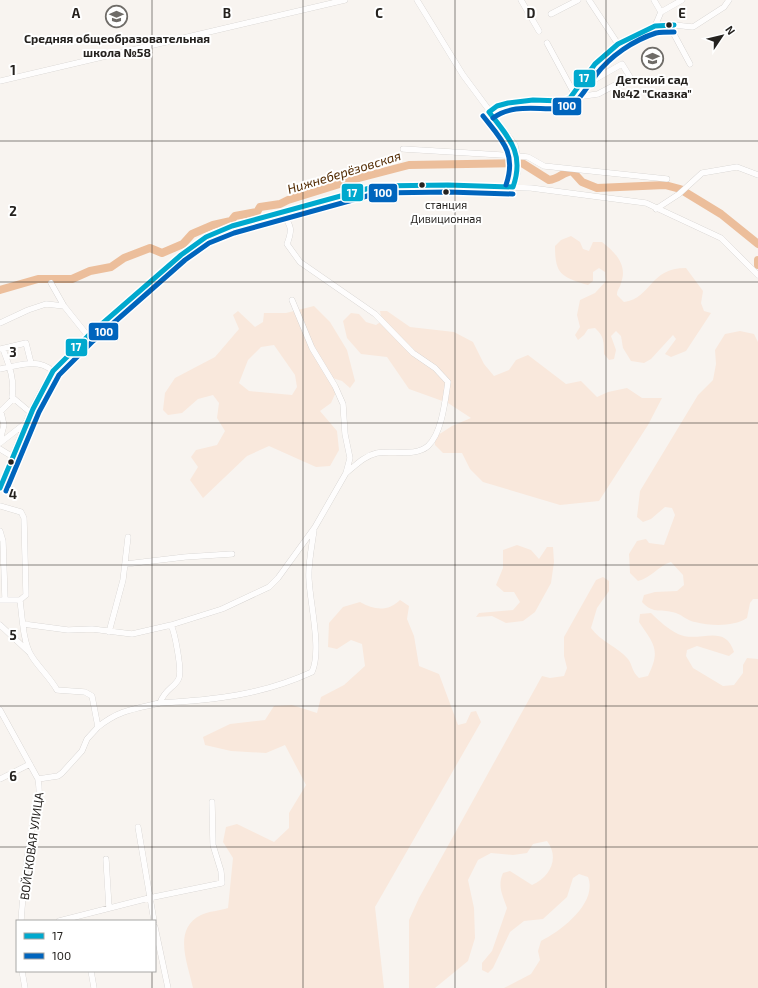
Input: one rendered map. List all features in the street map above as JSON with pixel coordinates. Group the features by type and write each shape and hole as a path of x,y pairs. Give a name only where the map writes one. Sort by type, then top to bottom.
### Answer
{"street":[{"path":"0,82 324,2 345,0"},
{"path":"417,0 462,75 514,145 519,175 513,187"},
{"path":"521,0 539,31"},
{"path":"550,14 578,0"},
{"path":"589,0 618,44"},
{"path":"654,0 661,12"},
{"path":"655,26 661,12 682,0"},
{"path":"570,98 595,64 618,44 655,26 669,25 693,27 724,7 729,0"},
{"path":"669,25 690,64"},
{"path":"547,43 574,93"},
{"path":"489,112 497,106 508,103 533,100 558,101 598,94 630,77 622,64 585,85 581,84"},
{"path":"403,149 528,157 544,166 667,179"},
{"path":"656,209 679,194 702,173 737,167 758,175"},
{"path":"0,488 31,413 53,371 88,336 181,255 206,237 221,230 282,212 377,186 448,185 513,187 646,203 656,209 722,238 758,275"},
{"path":"282,212 290,224 292,234 287,244 300,262 375,314 413,353 435,368 448,382 440,423 429,445 416,452 377,453 367,457 346,473"},
{"path":"51,284 64,306 88,336"},
{"path":"23,624 68,630 92,629 132,634 171,625 222,609 270,586 278,578 314,527 346,473 350,458 345,434 343,404 335,386 312,348 292,300"},
{"path":"0,323 28,310 46,304 64,306"},
{"path":"0,440 4,425 0,412 13,399 14,386 10,367 1,349 26,343 31,363"},
{"path":"0,369 31,363 46,365 53,371"},
{"path":"13,399 31,413"},
{"path":"0,443 27,422"},
{"path":"0,449 13,457"},
{"path":"0,506 21,512 24,518 26,595 20,600 3,600 3,542 0,531"},
{"path":"38,779 58,776 62,773 82,751 87,739 98,727 112,716 123,711 160,703 206,700 255,693 288,684 312,672 315,661 313,616 309,579 314,527"},
{"path":"109,632 126,564 128,537"},
{"path":"126,564 185,557 232,554"},
{"path":"20,600 23,624 30,653"},
{"path":"0,625 30,653 57,690 85,692 92,696 98,727"},
{"path":"160,703 166,690 178,680 180,672 176,643 171,625"},
{"name":"ВОЙСКОВАЯ УЛИЦА","path":"0,710 38,779 40,797 31,831 23,892 22,920"},
{"path":"0,779 30,764"},
{"path":"63,920 149,898 222,883 221,871 212,845 212,802"},
{"path":"138,827 154,920"},
{"path":"106,859 108,908"},
{"path":"156,936 158,953 168,988"},
{"path":"22,972 25,988"},
{"path":"91,972 94,988"}],"shaded area":[{"path":"571,236 580,242 583,249 589,251 593,242 602,242 616,255 623,270 621,285 617,291 617,295 624,302 640,295 665,273 674,269 686,268 703,291 701,303 704,311 711,313 686,351 671,357 665,354 676,339 673,335 651,359 644,363 631,361 623,348 621,336 616,331 611,336 616,350 614,359 609,360 604,354 604,343 602,337 595,328 588,329 578,340 575,335 580,327 577,315 580,300 595,293 606,281 605,272 599,268 593,272 593,281 588,285 566,277 561,273 556,263 555,246 561,240"},
{"path":"314,306 330,322 347,350 355,381 350,388 342,381 326,376 336,392 331,403 320,411 337,431 339,450 330,466 316,467 269,446 247,456 203,498 190,480 198,467 191,457 196,450 217,445 225,431 217,418 219,403 213,395 198,399 182,413 168,415 163,410 165,393 175,378 215,357 239,329 233,315 238,311 255,327 263,322 264,313 286,313","holes":["274,345 295,375 297,387 292,395 249,391 239,383 248,360 261,347"]},
{"path":"380,311 387,311 410,327 454,332 473,342 484,364 494,376 509,370 516,360 528,355 566,384 581,381 597,397 608,392 627,388 642,398 662,398 648,425 599,501 560,505 483,482 470,469 462,453 443,453 435,445 435,437 452,426 471,418 448,403 409,389 387,357 361,354 347,338 343,321 351,313 359,314 366,322 376,325 382,321"},
{"path":"740,331 754,334 758,342 758,599 753,599 750,603 747,618 741,621 722,625 708,624 692,621 676,613 654,610 646,606 642,602 644,595 655,592 677,591 684,585 683,575 671,562 638,581 630,573 629,554 637,541 646,539 649,543 664,545 675,515 672,508 665,507 651,519 643,522 637,517 640,491 698,395 713,380 716,364 715,350 725,334"},
{"path":"517,545 531,550 539,559 547,547 553,547 554,562 551,583 535,612 523,621 506,623 492,616 476,617 479,613 513,610 520,602 514,592 504,592 496,585 503,568 503,550"},
{"path":"603,577 609,581 609,591 597,608 591,628 599,637 628,659 639,678 648,676 652,667 655,653 649,636 639,622 640,614 651,613 660,622 678,634 694,637 718,636 724,638 730,643 734,652 729,656 697,646 687,650 686,656 693,668 723,686 734,685 743,673 743,665 747,658 758,659 758,988 504,988 531,974 540,960 538,951 541,941 558,930 576,915 588,897 590,887 588,877 579,874 573,878 567,897 543,919 524,921 510,932 493,968 488,973 482,970 482,963 492,951 507,908 502,895 501,887 501,878 503,873 510,871 532,885 538,882 548,872 553,860 551,847 547,841 533,844 527,853 513,855 491,853 478,860 468,880 474,908 475,938 468,961 435,988 409,988 409,920 419,898 542,676 550,678 564,676 567,668 564,656 564,637 596,580"},
{"path":"400,600 409,606 407,619 414,636 419,666 439,674 458,725 466,723 471,712 476,711 481,722 375,907 384,988 193,988 184,948 184,938 192,921 201,915 228,908 233,858 223,842 226,827 237,824 274,842 289,828 289,813 306,785 285,745 266,753 231,751 205,745 203,737 230,724 265,720 274,706 292,705 317,713 321,697 344,685 365,666 362,644 351,640 337,649 328,647 329,623 343,607 360,602 370,607 386,608"}],"waterway":[{"name":"Нижнеберёзовская","path":"0,290 38,279 72,279 90,271 111,267 124,258 150,248 162,253 183,244 192,234 213,225 231,221 235,216 257,212 260,207 280,204 288,200 359,178 409,165 522,163 549,180 572,171 582,182 597,188 665,185 680,189 721,214 758,244"},
{"name":"Нижнеберёзовская","path":"758,260 758,265"}],"transit line":[{"name":"17","path":"489,112 497,106 508,103 533,100 562,101 570,98 595,64 618,44 655,26 674,25"},
{"name":"100","path":"493,118 503,112 514,109 556,109 573,104 602,68 615,55 631,44 648,36 656,33 674,32"},
{"name":"17","path":"489,112 509,138 516,155 517,165 513,187"},
{"name":"100","path":"483,116 502,140 509,155 510,164 506,185"},
{"name":"17","path":"0,488 33,409 53,371 88,336 181,255 206,237 232,226 377,186 448,185 513,187"},
{"name":"100","path":"6,491 39,412 59,375 93,341 185,260 209,243 234,233 378,193 448,192 513,194"}],"place":[{"name":"Средняя общеобразовательная школа №58","path":"117,17"},
{"name":"Детский сад №42 \"Сказка\"","path":"652,58"},
{"name":"станция Дивиционная","path":"446,192"}]}
